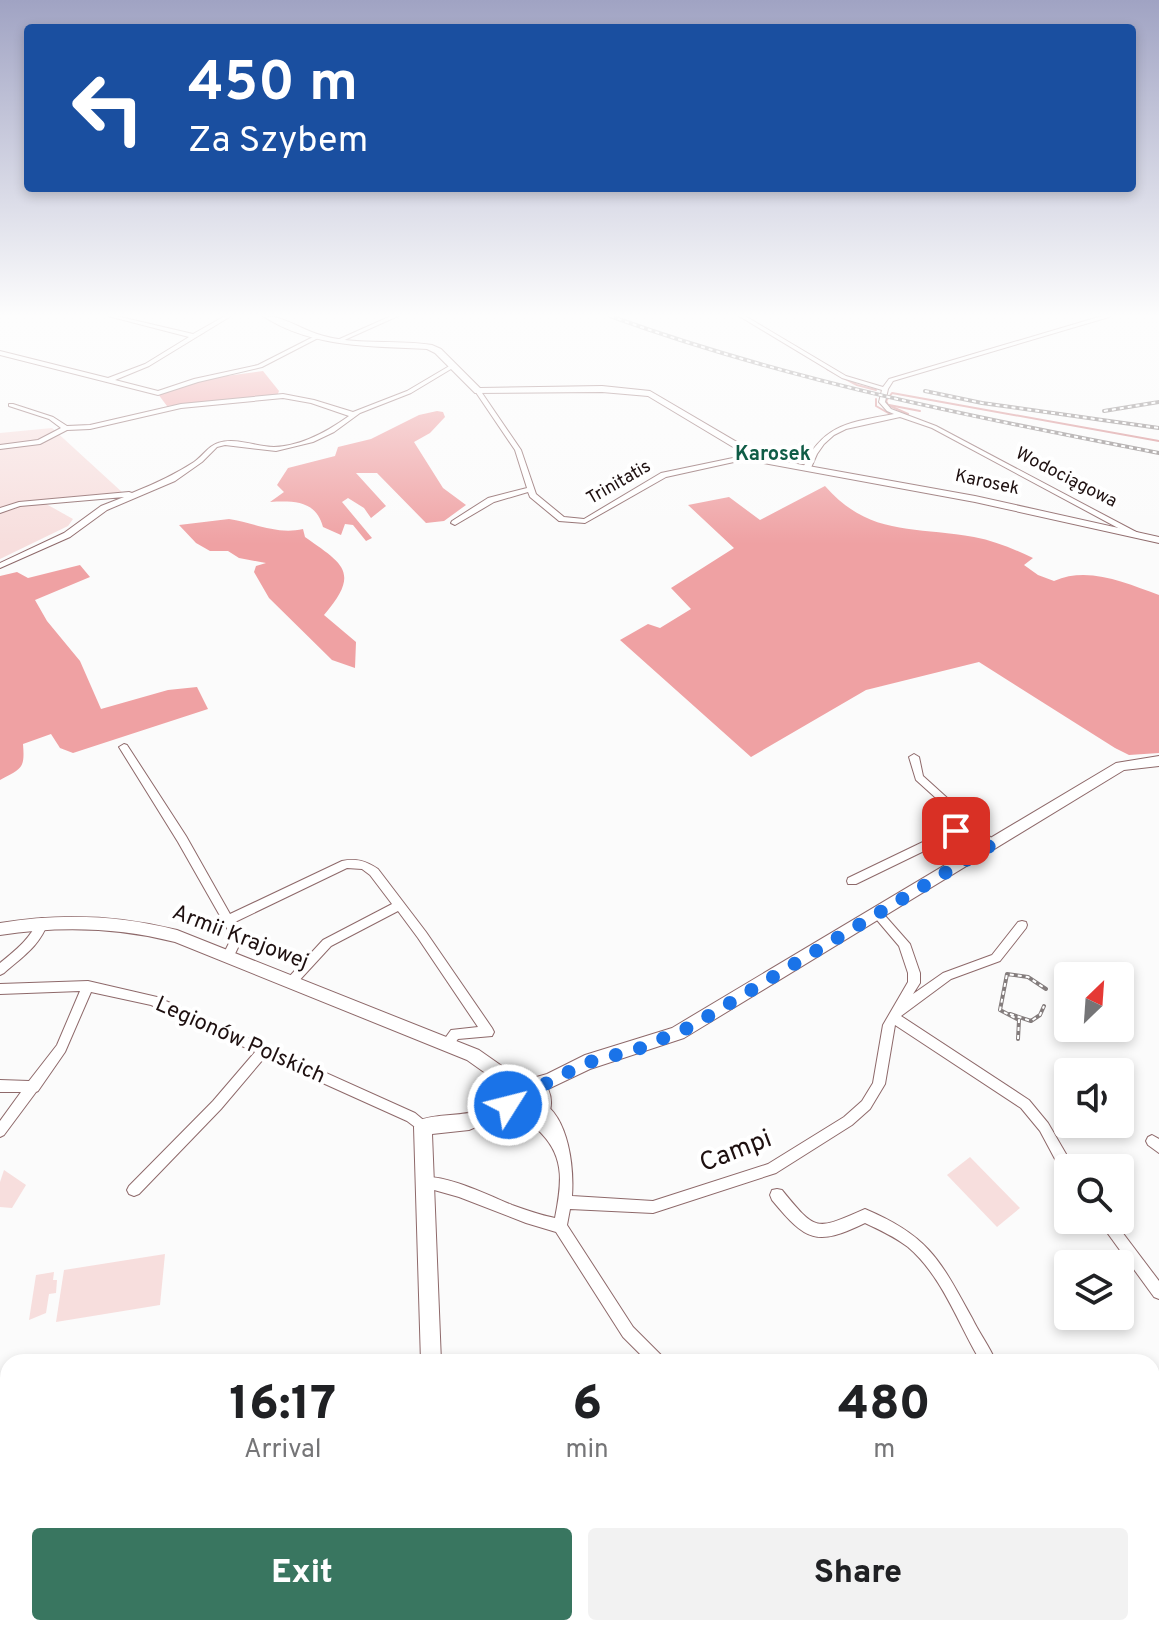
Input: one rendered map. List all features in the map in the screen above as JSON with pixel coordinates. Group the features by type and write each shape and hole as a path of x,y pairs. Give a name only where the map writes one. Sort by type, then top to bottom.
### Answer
{"street":[{"path":"0,566 67,535 104,508 172,479 220,444 284,449 332,431 354,415 408,392"},
{"name":"Trinitatis","path":"479,392 518,450 533,495 562,519 578,522 664,475 752,456"},
{"name":"Karosek","path":"634,392 650,394 724,436 752,456 975,499 1159,540"},
{"path":"885,392 884,405 901,414"},
{"path":"0,447 40,442 66,428 90,427 181,406 283,396 312,401 354,415"},
{"path":"11,405 51,418 66,428"},
{"path":"807,468 815,447 836,430 862,421 901,414"},
{"name":"Wodociągowa","path":"901,414 934,427 1136,534"},
{"path":"455,523 491,500 531,489"},
{"path":"0,511 19,504 139,493"},
{"path":"124,747 238,937 229,955"},
{"path":"914,757 919,778 993,844"},
{"path":"431,1354 423,1127 453,1124 479,1126 607,1058 690,1027 1121,766 1159,761"},
{"path":"852,881 956,831 979,831"},
{"path":"228,920 346,864 355,864 374,872 488,1032 455,1034 451,1046"},
{"path":"292,981 327,943 400,905"},
{"name":"Campi","path":"565,1202 653,1207 771,1169 848,1121 866,1105 879,1084 889,1025 914,983 913,963 894,931 876,913"},
{"name":"Armii Krajowej","path":"0,929 81,920 138,926 177,936 451,1046 525,1102"},
{"path":"0,970 31,944 43,922"},
{"path":"1022,925 996,958 947,976 895,1016 1025,1104 1044,1127 1059,1154"},
{"path":"0,1131 61,1048 88,986"},
{"name":"Legionów Polskich","path":"0,989 88,986 153,1000 411,1117 423,1127"},
{"path":"134,1190 169,1150 240,1081 263,1050"},
{"path":"0,1086 34,1087"},
{"path":"525,1102 539,1122 551,1132 567,1168 560,1226 628,1332 650,1354"},
{"path":"425,1182 441,1184 527,1219 560,1226"},
{"path":"777,1195 801,1225 811,1230 830,1234 865,1216 884,1223 914,1245 932,1260 949,1284 984,1354"},
{"path":"1116,1234 1159,1292"}],"shaded area":[{"path":"278,392 277,396 167,406 158,394"},
{"path":"443,412 445,417 430,433 414,442 443,488 466,505 444,521 426,523 377,473 356,473 386,506 371,518 364,508 348,498 342,502 372,538 366,541 353,525 345,524 341,535 323,527 315,512 302,504 270,502 284,492 277,485 288,468 335,456 338,447 371,439 419,415"},
{"path":"52,428 123,493 39,500 73,519 68,526 0,559 0,433"},
{"path":"825,486 859,514 876,522 974,537 1012,548 1033,558 1024,565 1054,581 1080,575 1094,576 1120,581 1159,595 1159,753 1129,755 1115,748 979,662 866,690 751,757 620,640 648,624 660,628 691,609 671,588 734,548 688,505 729,497 760,520"},
{"path":"229,519 275,530 303,529 305,537 337,562 343,570 342,588 324,615 356,642 355,668 332,660 269,598 254,572 256,566 266,563 239,558 228,551 210,551 196,543 179,525"},
{"path":"80,565 90,577 35,600 47,621 80,661 101,709 168,690 197,687 208,709 73,753 60,748 51,734 23,744 20,767 0,780 0,576 17,572 28,578"},
{"path":"970,1157 1020,1208 997,1227 947,1175"},
{"path":"4,1170 26,1185 12,1208 0,1207 0,1182"},
{"path":"165,1254 160,1305 56,1322 64,1270"},
{"path":"54,1272 56,1293 49,1294 46,1313 29,1320 36,1275"}],"waterway":[{"path":"908,414 888,405 886,401 892,393 1159,441"},
{"path":"876,399 876,406 890,414"},
{"path":"889,405 920,411"}],"railway":[{"path":"871,392 1159,453"},
{"path":"931,392 982,403 1159,428"},
{"path":"1104,411 1159,402"},
{"path":"1018,1039 1019,1020 1000,1010 1007,974 1028,977 1046,989"},
{"path":"1010,1014 1031,1021 1040,1015 1044,1006"}],"district":[{"name":"Karosek","path":"773,455"}],"route":[{"path":"508,1105 511,1092 518,1087 545,1084 586,1063 638,1049 690,1027 993,844 979,831 956,831"}]}
